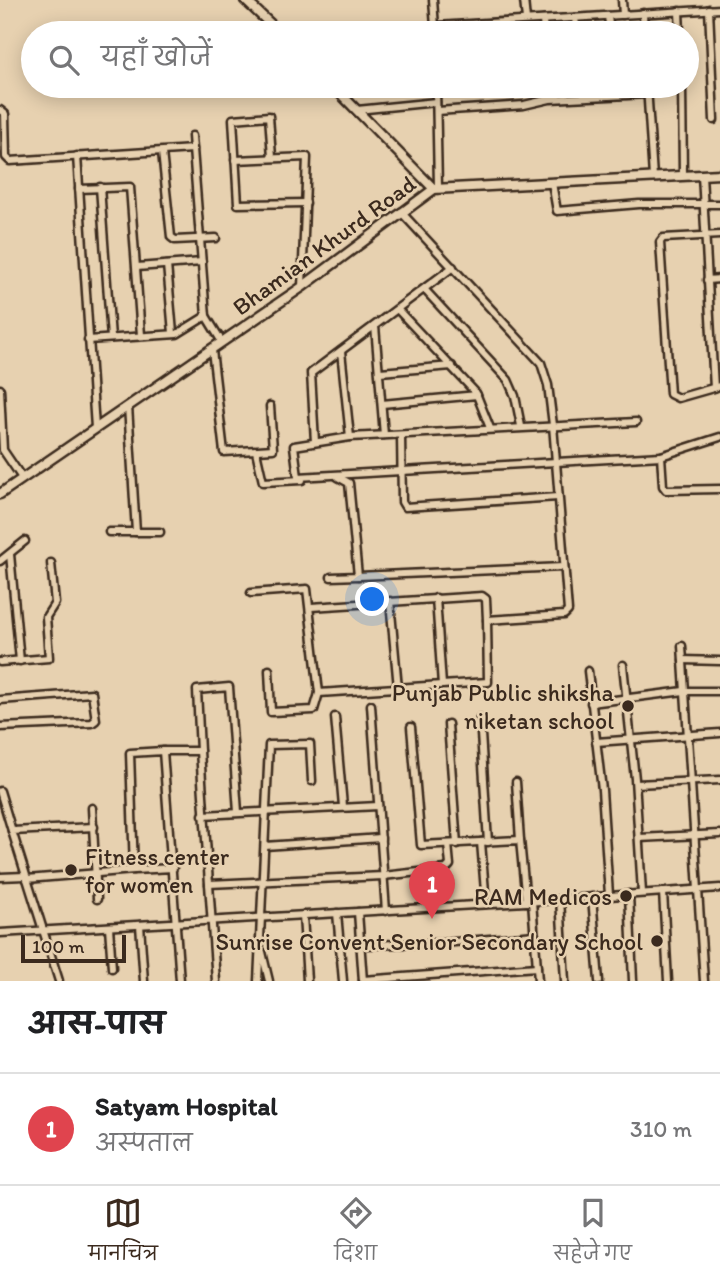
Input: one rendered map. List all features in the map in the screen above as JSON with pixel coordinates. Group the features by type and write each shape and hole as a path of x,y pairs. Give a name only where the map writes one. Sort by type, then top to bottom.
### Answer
{"street":[{"path":"244,0 267,21"},
{"path":"433,0 434,21"},
{"path":"524,0 526,20"},
{"path":"622,0 623,15"},
{"path":"709,9 714,120"},
{"path":"517,21 720,9"},
{"path":"679,11 679,21"},
{"path":"643,13 643,21"},
{"path":"608,16 609,21"},
{"path":"346,98 436,188"},
{"path":"436,98 436,188"},
{"path":"437,111 524,105 570,98"},
{"path":"648,98 653,177"},
{"path":"682,98 683,175"},
{"path":"357,110 436,102"},
{"path":"0,110 5,114 8,160 193,149"},
{"path":"272,157 269,117 233,119 239,204 306,202"},
{"path":"192,136 206,316 222,342"},
{"path":"162,152 171,237 216,238"},
{"path":"76,156 95,428"},
{"path":"235,160 307,157 302,287"},
{"name":"Bhamian Khurd Road","path":"0,494 302,287 436,188 720,174"},
{"path":"702,175 704,205 705,236 707,280 717,387 678,398 671,396 661,239 705,236 720,235"},
{"path":"552,183 557,211 639,204 720,204"},
{"path":"100,187 111,338"},
{"path":"79,190 130,187 141,335"},
{"path":"401,212 541,363 548,385 566,614 487,620"},
{"path":"137,267 202,262"},
{"path":"167,265 173,333"},
{"path":"315,442 310,376 453,267"},
{"path":"707,280 720,279"},
{"path":"425,290 508,380 522,426"},
{"path":"398,310 477,395 490,428"},
{"path":"88,340 179,333 206,316"},
{"path":"375,327 384,435"},
{"path":"212,350 224,452 274,448 270,406"},
{"path":"341,351 350,437"},
{"path":"380,372 452,366"},
{"path":"0,389 1,451 22,478"},
{"path":"382,404 477,395"},
{"path":"128,406 136,532"},
{"path":"636,422 350,437 294,446 298,477 661,456 720,437"},
{"path":"401,435 402,502 405,507 558,498"},
{"path":"256,451 265,483 340,477 347,480 358,576"},
{"path":"661,456 665,490 683,492 720,489"},
{"path":"109,532 160,532"},
{"path":"0,561 25,541"},
{"path":"10,554 20,661"},
{"path":"0,662 50,657 46,617 55,602 51,563"},
{"path":"331,577 563,567"},
{"path":"251,593 305,587 311,607 318,693 314,710 271,712 269,670"},
{"path":"311,607 484,596 487,620 489,682 318,693"},
{"path":"436,598 442,685"},
{"path":"390,601 398,688"},
{"path":"682,646 686,735 705,981"},
{"path":"683,660 720,661"},
{"path":"623,665 636,784 642,893"},
{"path":"588,671 609,895"},
{"path":"216,981 197,690 229,687 238,812"},
{"path":"591,703 684,691 720,691"},
{"path":"0,700 93,693 96,720 92,723 0,727"},
{"path":"370,705 386,911"},
{"path":"335,717 344,806"},
{"path":"480,718 486,904"},
{"path":"448,724 457,844"},
{"path":"411,727 420,843 457,844 520,840"},
{"path":"596,742 720,733"},
{"path":"258,981 269,745 310,744 312,781"},
{"path":"163,751 180,981"},
{"path":"134,870 128,755 200,751"},
{"path":"636,784 720,780"},
{"path":"516,782 520,840 535,934 538,981"},
{"path":"0,791 59,981"},
{"path":"203,814 378,806"},
{"path":"92,808 97,899"},
{"path":"12,831 94,827"},
{"path":"639,838 720,834"},
{"path":"265,845 381,838"},
{"path":"209,884 383,876 448,869 451,863 448,844"},
{"path":"0,877 173,868"},
{"path":"0,933 386,911 720,888"},
{"path":"663,892 667,981"},
{"path":"629,894 634,981"},
{"path":"592,897 599,981"},
{"path":"559,899 565,981"},
{"path":"358,912 363,981 537,967"},
{"path":"337,913 343,981"},
{"path":"303,915 307,981"},
{"path":"140,925 144,981"},
{"path":"108,927 111,968"},
{"path":"361,945 443,943 535,934"},
{"path":"261,947 269,981"}],"place":[{"name":"Punjab Public shiksha niketan school","path":"628,706"},
{"name":"Fitness center for women","path":"71,870"},
{"name":"RAM Medicos","path":"626,896"},
{"name":"Satyam Hospital","path":"432,919"},
{"name":"Sunrise Convent Senior Secondary School","path":"657,941"}]}
